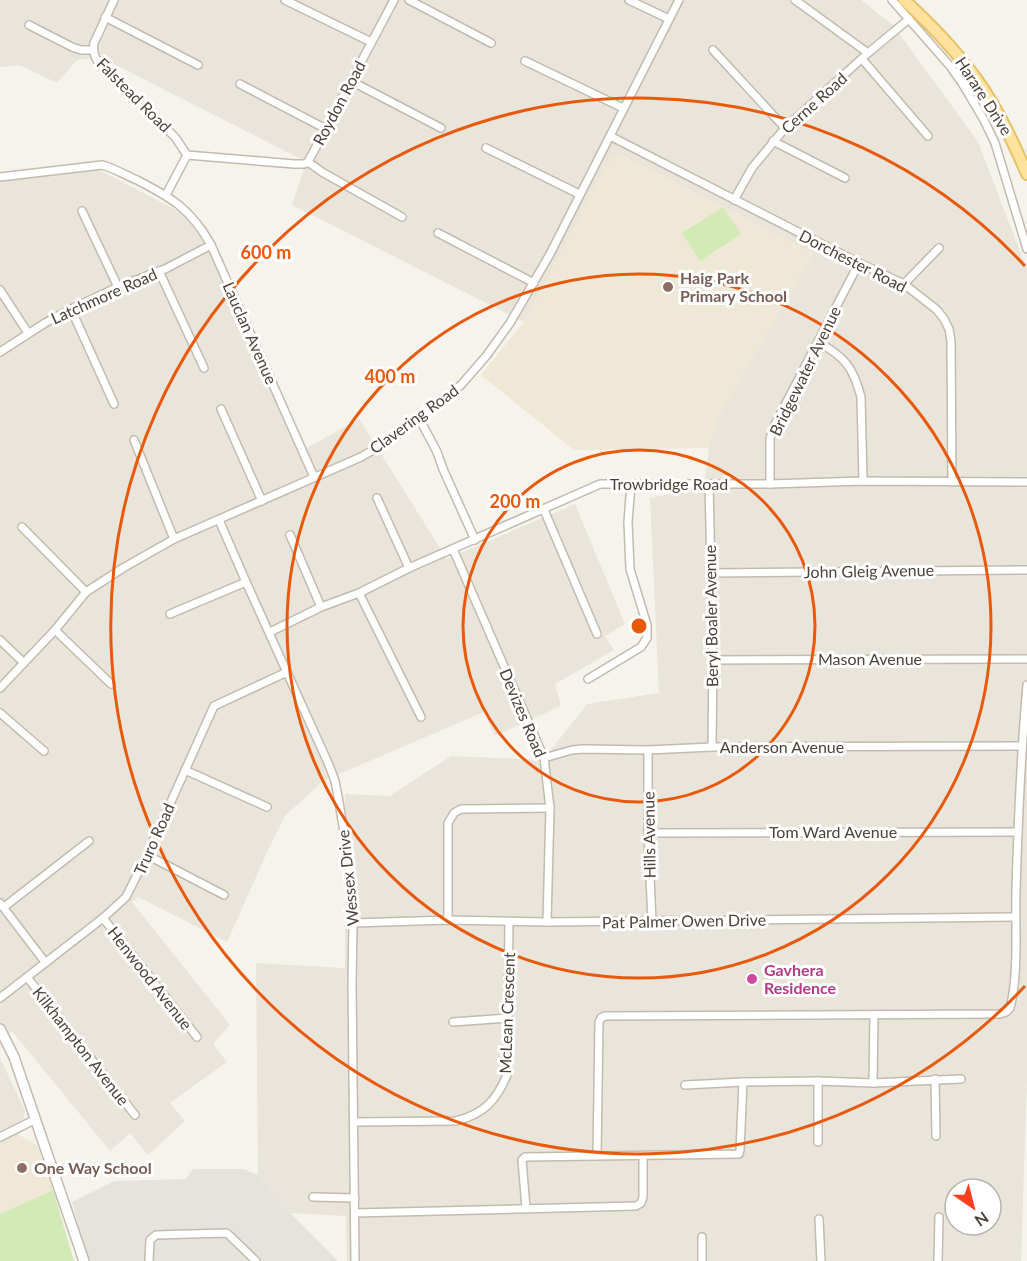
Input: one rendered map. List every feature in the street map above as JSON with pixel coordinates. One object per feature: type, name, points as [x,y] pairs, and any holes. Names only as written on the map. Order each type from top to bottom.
[{"type":"main road","name":"Harare Drive","points":[[904,0],[942,36],[969,68],[1003,123],[1027,174]]},
{"type":"street","name":"Falstead Road","points":[[114,0],[96,36],[92,50],[96,59],[175,137],[187,155]]},
{"type":"street","points":[[285,0],[371,42]]},
{"type":"street","name":"Roydon Road","points":[[187,155],[294,164],[308,162],[394,0]]},
{"type":"street","points":[[409,0],[491,43]]},
{"type":"street","points":[[629,0],[669,19]]},
{"type":"street","name":"Clavering Road","points":[[0,688],[55,630],[86,592],[174,538],[361,457],[392,439],[461,385],[510,323],[534,283],[679,0]]},
{"type":"street","points":[[795,0],[865,56],[928,136]]},
{"type":"street","points":[[892,0],[950,66],[989,130],[1027,249]]},
{"type":"street","points":[[105,17],[198,65]]},
{"type":"street","name":"Cerne Road","points":[[734,200],[752,168],[785,128],[909,19]]},
{"type":"street","points":[[29,25],[72,47],[92,50]]},
{"type":"street","points":[[713,50],[785,128]]},
{"type":"street","points":[[525,61],[623,108]]},
{"type":"street","points":[[351,81],[441,128]]},
{"type":"street","points":[[240,84],[326,129]]},
{"type":"street","name":"Dorchester Road","points":[[610,136],[904,284],[937,310],[949,329],[951,340],[952,482]]},
{"type":"street","points":[[774,141],[845,177]]},
{"type":"street","points":[[486,148],[579,194]]},
{"type":"street","points":[[166,195],[187,155]]},
{"type":"street","points":[[308,162],[402,217]]},
{"type":"street","name":"Lauclan Avenue","points":[[0,177],[102,165],[115,169],[166,195],[195,219],[211,245],[314,477]]},
{"type":"street","points":[[82,211],[118,287]]},
{"type":"street","points":[[438,232],[534,283]]},
{"type":"street","name":"Latchmore Road","points":[[0,352],[71,309],[118,287],[159,272],[211,245]]},
{"type":"street","points":[[904,284],[939,248]]},
{"type":"street","name":"Bridgewater Avenue","points":[[770,484],[770,439],[773,428],[859,263]]},
{"type":"street","points":[[159,272],[204,368]]},
{"type":"street","points":[[0,290],[28,333]]},
{"type":"street","points":[[71,309],[114,404]]},
{"type":"street","points":[[818,342],[843,358],[858,384],[861,397],[863,482]]},
{"type":"street","points":[[221,409],[262,501]]},
{"type":"street","points":[[419,418],[437,452],[475,540]]},
{"type":"street","points":[[134,440],[174,538]]},
{"type":"street","name":"Trowbridge Road","points":[[270,632],[321,607],[359,593],[409,568],[600,484],[1027,482]]},
{"type":"street","points":[[588,679],[640,648],[647,638],[647,625],[630,569],[628,522],[631,484]]},
{"type":"street","name":"Beryl Boaler Avenue","points":[[709,484],[713,660],[712,747]]},
{"type":"street","points":[[377,498],[409,568]]},
{"type":"street","points":[[544,510],[597,634]]},
{"type":"street","name":"Wessex Drive","points":[[219,520],[335,781],[348,857],[353,923],[355,1261]]},
{"type":"street","points":[[22,527],[86,592]]},
{"type":"street","points":[[290,536],[321,607]]},
{"type":"street","name":"Devizes Road","points":[[453,549],[544,758],[550,808],[547,922]]},
{"type":"street","name":"John Gleig Avenue","points":[[711,573],[1027,570]]},
{"type":"street","points":[[170,614],[246,582]]},
{"type":"street","points":[[359,593],[421,717]]},
{"type":"street","points":[[55,630],[111,684]]},
{"type":"street","points":[[0,640],[24,663]]},
{"type":"street","name":"Mason Avenue","points":[[713,660],[1027,659]]},
{"type":"street","name":"Truro Road","points":[[0,998],[103,918],[126,897],[214,706],[286,672]]},
{"type":"street","points":[[597,1156],[599,1022],[604,1016],[1000,1014],[1010,1008],[1014,971],[1018,832],[1027,685]]},
{"type":"street","points":[[0,713],[44,751]]},
{"type":"street","name":"Anderson Avenue","points":[[544,758],[582,749],[1022,746]]},
{"type":"street","name":"Hills Avenue","points":[[648,750],[648,832],[652,921]]},
{"type":"street","points":[[185,770],[267,807]]},
{"type":"street","points":[[448,920],[448,823],[454,813],[461,809],[550,808]]},
{"type":"street","name":"Tom Ward Avenue","points":[[648,832],[1018,832]]},
{"type":"street","points":[[45,962],[2,905],[89,841]]},
{"type":"street","points":[[147,855],[224,895]]},
{"type":"street","name":"Pat Palmer Owen Drive","points":[[353,923],[448,920],[547,922],[1015,917]]},
{"type":"street","name":"Henwood Avenue","points":[[103,918],[197,1038]]},
{"type":"street","name":"McLean Crescent","points":[[354,1122],[456,1121],[477,1114],[494,1099],[507,1075],[509,921]]},
{"type":"street","name":"Kilkhampton Avenue","points":[[27,977],[135,1115]]},
{"type":"street","points":[[873,1083],[874,1015]]},
{"type":"street","points":[[453,1022],[508,1018]]},
{"type":"street","points":[[0,1029],[14,1057],[84,1261]]},
{"type":"street","points":[[935,1079],[936,1136]]},
{"type":"street","points":[[686,1085],[818,1081],[873,1083],[960,1079]]},
{"type":"street","points":[[818,1081],[818,1142]]},
{"type":"street","points":[[526,1208],[522,1160],[525,1157],[739,1154],[743,1082]]},
{"type":"street","points":[[0,1137],[36,1119]]},
{"type":"street","points":[[355,1213],[636,1206],[641,1203],[643,1197],[643,1155]]},
{"type":"street","points":[[314,1197],[355,1198]]},
{"type":"street","points":[[938,1261],[939,1217]]},
{"type":"street","points":[[819,1219],[821,1261]]},
{"type":"street","points":[[149,1261],[150,1240],[156,1235],[226,1233],[256,1261]]},
{"type":"street","points":[[702,1237],[702,1261]]},
{"type":"shaded area","points":[[0,0],[861,0],[893,25],[978,142],[1027,269],[1027,1080],[1021,1261],[347,1261],[346,1216],[290,1213],[258,1175],[256,963],[345,968],[345,794],[390,796],[451,756],[543,760],[587,704],[659,693],[650,498],[704,487],[709,448],[717,419],[813,253],[623,156],[612,156],[524,322],[292,205],[303,172],[301,159],[100,57],[77,60],[57,83],[20,65],[0,67]]},
{"type":"shaded area","name":"Haig Park Primary School","points":[[611,156],[623,156],[813,253],[717,419],[709,448],[574,450],[481,375],[524,322]]},
{"type":"shaded area","points":[[99,170],[207,226],[303,450],[359,419],[447,559],[575,504],[625,624],[605,636],[614,650],[555,684],[561,706],[495,736],[484,712],[323,781],[285,816],[227,942],[138,897],[132,902],[230,1025],[213,1044],[227,1062],[170,1103],[185,1121],[148,1155],[130,1133],[110,1151],[12,1031],[0,1041],[0,180]]},
{"type":"shaded area","points":[[0,1058],[25,1111],[19,1135],[0,1145]]},
{"type":"shaded area","name":"One Way School","points":[[19,1135],[37,1145],[53,1190],[0,1214],[0,1145]]},
{"type":"shaded area","points":[[193,1169],[244,1169],[258,1175],[290,1213],[338,1261],[87,1261],[72,1202],[115,1181],[186,1179]]},
{"type":"green space","points":[[723,207],[741,234],[700,261],[682,233]]},
{"type":"green space","points":[[53,1190],[74,1261],[0,1261],[0,1214]]},
{"type":"place","name":"Haig Park Primary School","points":[[668,287]]},
{"type":"place","name":"Gavhera Residence","points":[[752,979]]},
{"type":"place","name":"One Way School","points":[[22,1168]]}]
